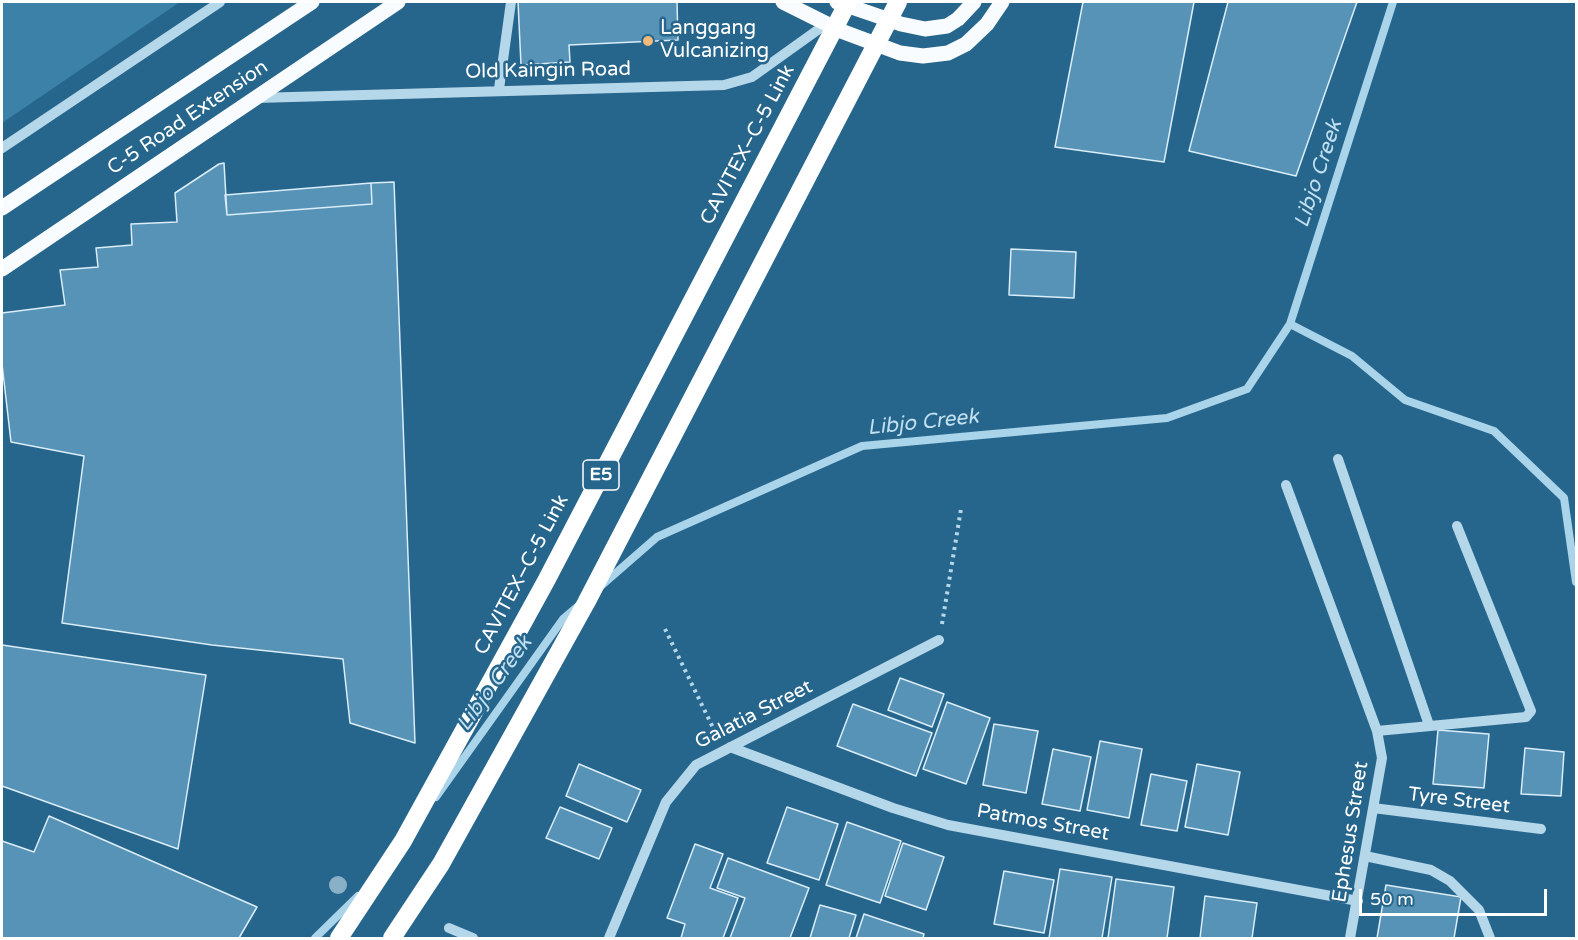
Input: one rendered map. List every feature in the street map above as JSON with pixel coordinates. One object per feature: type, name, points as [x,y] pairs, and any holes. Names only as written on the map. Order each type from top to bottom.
[{"type":"highway","name":"CAVITEX–C-5 Link","points":[[339,939],[403,841],[546,581],[848,2]]},
{"type":"highway","name":"E5","points":[[392,939],[441,864],[586,603],[898,2]]},
{"type":"main road","name":"C-5 Road Extension","points":[[2,207],[312,2]]},
{"type":"main road","name":"C-5 Road Extension","points":[[2,269],[252,98],[398,2]]},
{"type":"main road","points":[[783,2],[826,24],[900,52],[936,55],[966,44],[987,24],[1002,2]]},
{"type":"main road","points":[[837,2],[901,24],[925,29],[947,26],[958,19],[974,2]]},
{"type":"street","points":[[2,148],[220,2]]},
{"type":"street","points":[[499,89],[511,2]]},
{"type":"street","name":"Old Kaingin Road","points":[[252,98],[499,89],[724,85],[752,77],[826,24]]},
{"type":"street","points":[[1338,459],[1429,725]]},
{"type":"street","name":"Ephesus Street","points":[[1286,484],[1377,731],[1382,758],[1350,939]]},
{"type":"street","points":[[1377,731],[1526,717],[1531,711],[1457,526]]},
{"type":"street","name":"Galatia Street","points":[[609,939],[666,802],[696,765],[939,640]]},
{"type":"street","name":"Patmos Street","points":[[727,748],[893,808],[948,825],[1358,901]]},
{"type":"street","name":"Tyre Street","points":[[1373,808],[1541,829]]},
{"type":"street","points":[[1365,856],[1431,870],[1450,880],[1479,910],[1490,939]]},
{"type":"street","points":[[448,928],[473,939]]},
{"type":"path","points":[[939,640],[961,509]]},
{"type":"path","points":[[665,629],[727,748]]},
{"type":"shaded area","points":[[2,2],[180,2],[2,123]]},
{"type":"building","points":[[518,2],[677,2],[678,40],[569,45],[570,62],[521,65]]},
{"type":"building","points":[[1083,2],[1194,2],[1164,162],[1055,147]]},
{"type":"building","points":[[1228,2],[1357,2],[1296,176],[1189,151]]},
{"type":"building","points":[[224,163],[227,215],[372,204],[371,183],[394,182],[415,743],[350,723],[343,659],[212,645],[62,623],[84,456],[11,442],[2,364],[2,313],[65,305],[60,270],[98,267],[96,248],[132,245],[131,224],[177,222],[175,193]]},
{"type":"building","points":[[371,183],[372,204],[227,215],[225,195]]},
{"type":"building","points":[[1011,249],[1076,252],[1074,298],[1009,295]]},
{"type":"building","points":[[2,645],[206,675],[178,849],[2,786]]},
{"type":"building","points":[[900,678],[944,694],[932,727],[888,710]]},
{"type":"building","points":[[947,702],[990,718],[966,784],[923,769]]},
{"type":"building","points":[[853,704],[932,733],[916,776],[837,746]]},
{"type":"building","points":[[994,724],[1038,731],[1026,793],[983,785]]},
{"type":"building","points":[[1438,730],[1489,734],[1484,788],[1433,784]]},
{"type":"building","points":[[1100,741],[1142,749],[1129,818],[1087,810]]},
{"type":"building","points":[[1525,748],[1564,752],[1561,796],[1521,794]]},
{"type":"building","points":[[1053,749],[1091,757],[1080,811],[1042,804]]},
{"type":"building","points":[[579,764],[641,790],[627,822],[566,796]]},
{"type":"building","points":[[1197,764],[1240,772],[1228,835],[1185,827]]},
{"type":"building","points":[[1151,774],[1187,781],[1177,831],[1141,825]]},
{"type":"building","points":[[560,807],[612,828],[599,859],[546,838]]},
{"type":"building","points":[[787,807],[838,824],[819,880],[767,863]]},
{"type":"building","points":[[49,816],[257,907],[239,938],[2,938],[2,841],[34,852]]},
{"type":"building","points":[[847,822],[901,841],[880,903],[826,885]]},
{"type":"building","points":[[903,843],[944,857],[926,910],[885,896]]},
{"type":"building","points":[[695,844],[723,854],[710,888],[738,898],[723,938],[681,938],[685,924],[667,918]]},
{"type":"building","points":[[728,858],[809,888],[790,938],[730,938],[745,898],[717,888]]},
{"type":"building","points":[[1060,869],[1112,877],[1102,938],[1049,938]]},
{"type":"building","points":[[1004,871],[1054,880],[1044,933],[994,924]]},
{"type":"building","points":[[1116,879],[1174,887],[1167,938],[1108,938]]},
{"type":"building","points":[[1386,885],[1461,897],[1454,938],[1377,938]]},
{"type":"building","points":[[1205,896],[1257,903],[1252,938],[1200,938]]},
{"type":"building","points":[[820,905],[856,915],[849,938],[810,938]]},
{"type":"building","points":[[864,914],[924,934],[923,938],[856,938]]},
{"type":"waterway","name":"Libjo Creek","points":[[602,585],[657,537],[862,446],[1167,418],[1247,389],[1290,324],[1393,2]]},
{"type":"waterway","points":[[1290,324],[1352,356],[1405,400],[1494,431],[1564,498],[1576,582]]},
{"type":"waterway","name":"Libjo Creek","points":[[436,797],[563,619],[577,607]]},
{"type":"waterway","name":"Libjo Creek","points":[[315,938],[358,896]]},
{"type":"place","name":"Langgang Vulcanizing","points":[[648,41]]}]
